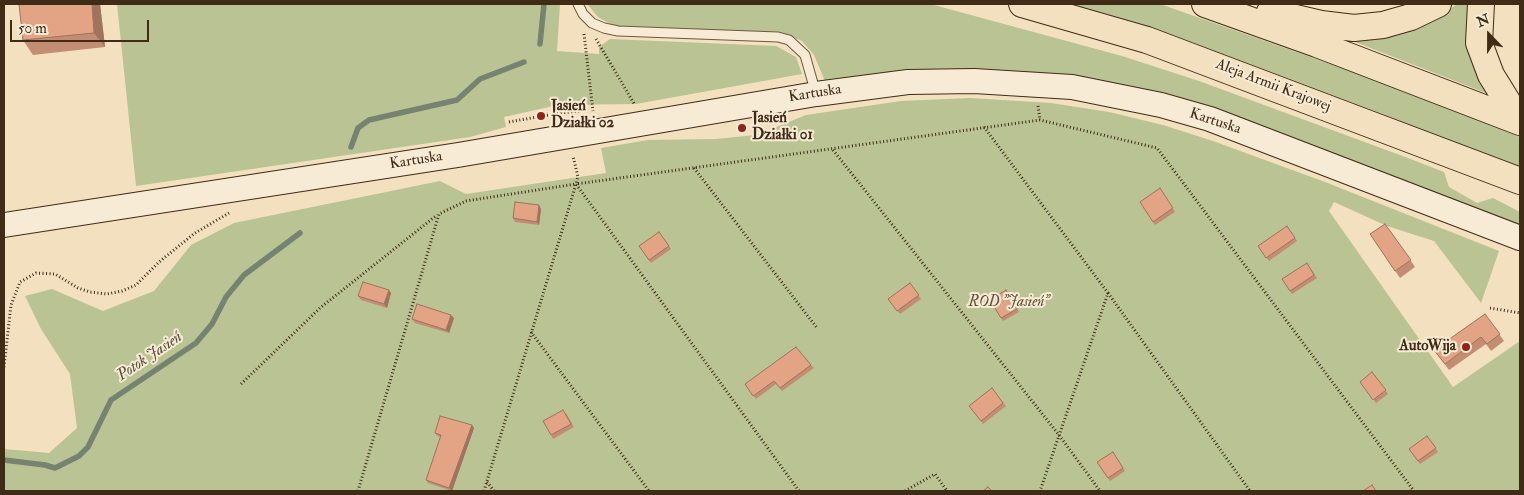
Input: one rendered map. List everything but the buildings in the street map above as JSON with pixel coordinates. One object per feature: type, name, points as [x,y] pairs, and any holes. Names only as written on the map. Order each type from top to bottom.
[{"type":"main road","name":"Aleja Armii Krajowej","points":[[1022,4],[1157,44],[1520,180]]},
{"type":"main road","points":[[1205,4],[1317,44],[1520,122]]},
{"type":"main road","points":[[1214,4],[1354,28],[1383,25],[1418,14],[1438,4]]},
{"type":"main road","points":[[1481,4],[1479,42],[1491,75],[1520,122]]},
{"type":"street","name":"Kartuska","points":[[4,225],[458,155],[816,94],[908,82],[974,80],[1072,87],[1120,96],[1210,119],[1520,238]]},
{"type":"lane","points":[[578,4],[583,14],[592,22],[604,28],[618,31],[778,37],[789,40],[805,55],[816,94]]},
{"type":"path","points":[[592,22],[598,43],[637,110]]},
{"type":"path","points":[[586,55],[593,111]]},
{"type":"path","points":[[1039,96],[1038,114],[1040,120]]},
{"type":"path","points":[[241,384],[320,308],[439,214],[466,201],[1040,120],[1157,148],[1414,491]]},
{"type":"path","points":[[984,127],[1108,293],[1250,491]]},
{"type":"path","points":[[833,150],[1059,435],[1100,491]]},
{"type":"path","points":[[694,168],[816,328]]},
{"type":"path","points":[[484,491],[578,177]]},
{"type":"path","points":[[576,184],[800,491]]},
{"type":"path","points":[[4,367],[11,305],[20,282],[36,273],[55,274],[78,288],[90,292],[107,294],[122,291],[136,285],[159,262],[195,233],[235,209]]},
{"type":"path","points":[[358,491],[439,214]]},
{"type":"path","points":[[1040,491],[1108,293]]},
{"type":"path","points":[[1490,308],[1520,313]]},
{"type":"path","points":[[531,332],[649,491]]},
{"type":"path","points":[[905,491],[934,474],[947,491]]},
{"type":"path","points":[[487,482],[494,491]]},
{"type":"green space","points":[[117,4],[560,4],[557,51],[599,54],[599,47],[610,39],[776,46],[796,57],[802,74],[636,104],[558,105],[504,117],[506,127],[470,137],[136,186]]},
{"type":"green space","points":[[587,4],[934,5],[1122,56],[1199,81],[1408,158],[1444,172],[1449,187],[1477,203],[1493,198],[1520,212],[1520,226],[1247,121],[1169,95],[1090,78],[1015,71],[912,70],[825,81],[814,55],[802,41],[780,32],[614,26],[598,17]]},
{"type":"green space","points":[[1065,4],[1160,4],[1393,86],[1520,137],[1520,169],[1383,114],[1170,34]]},
{"type":"green space","points":[[1457,4],[1472,4],[1466,30],[1467,46],[1479,80],[1491,95],[1350,40],[1389,37],[1413,30],[1434,21]]},
{"type":"green space","name":"ROD \"Jasień\"","points":[[970,98],[1051,103],[1109,112],[1163,125],[1213,141],[1325,182],[1499,251],[1481,303],[1434,241],[1387,226],[1334,202],[1329,211],[1453,387],[1520,341],[1520,491],[4,491],[4,449],[49,453],[77,428],[70,374],[41,329],[25,296],[52,289],[103,311],[154,291],[191,245],[234,223],[440,181],[466,194],[606,173],[601,148],[648,140],[715,139],[757,135],[806,115],[901,101]]},
{"type":"waterway","name":"Potok Jasień","points":[[540,44],[544,4]]},
{"type":"waterway","points":[[351,147],[358,128],[369,120],[457,100],[480,79],[524,62]]},
{"type":"waterway","name":"Potok Jasień","points":[[4,460],[55,468],[79,456],[88,447],[111,400],[196,343],[212,324],[226,297],[244,275],[300,233]]},
{"type":"place","name":"Jasień Działki 02","points":[[541,116]]},
{"type":"place","name":"Jasień Działki 01","points":[[742,128]]},
{"type":"place","name":"AutoWija","points":[[1466,347]]}]
